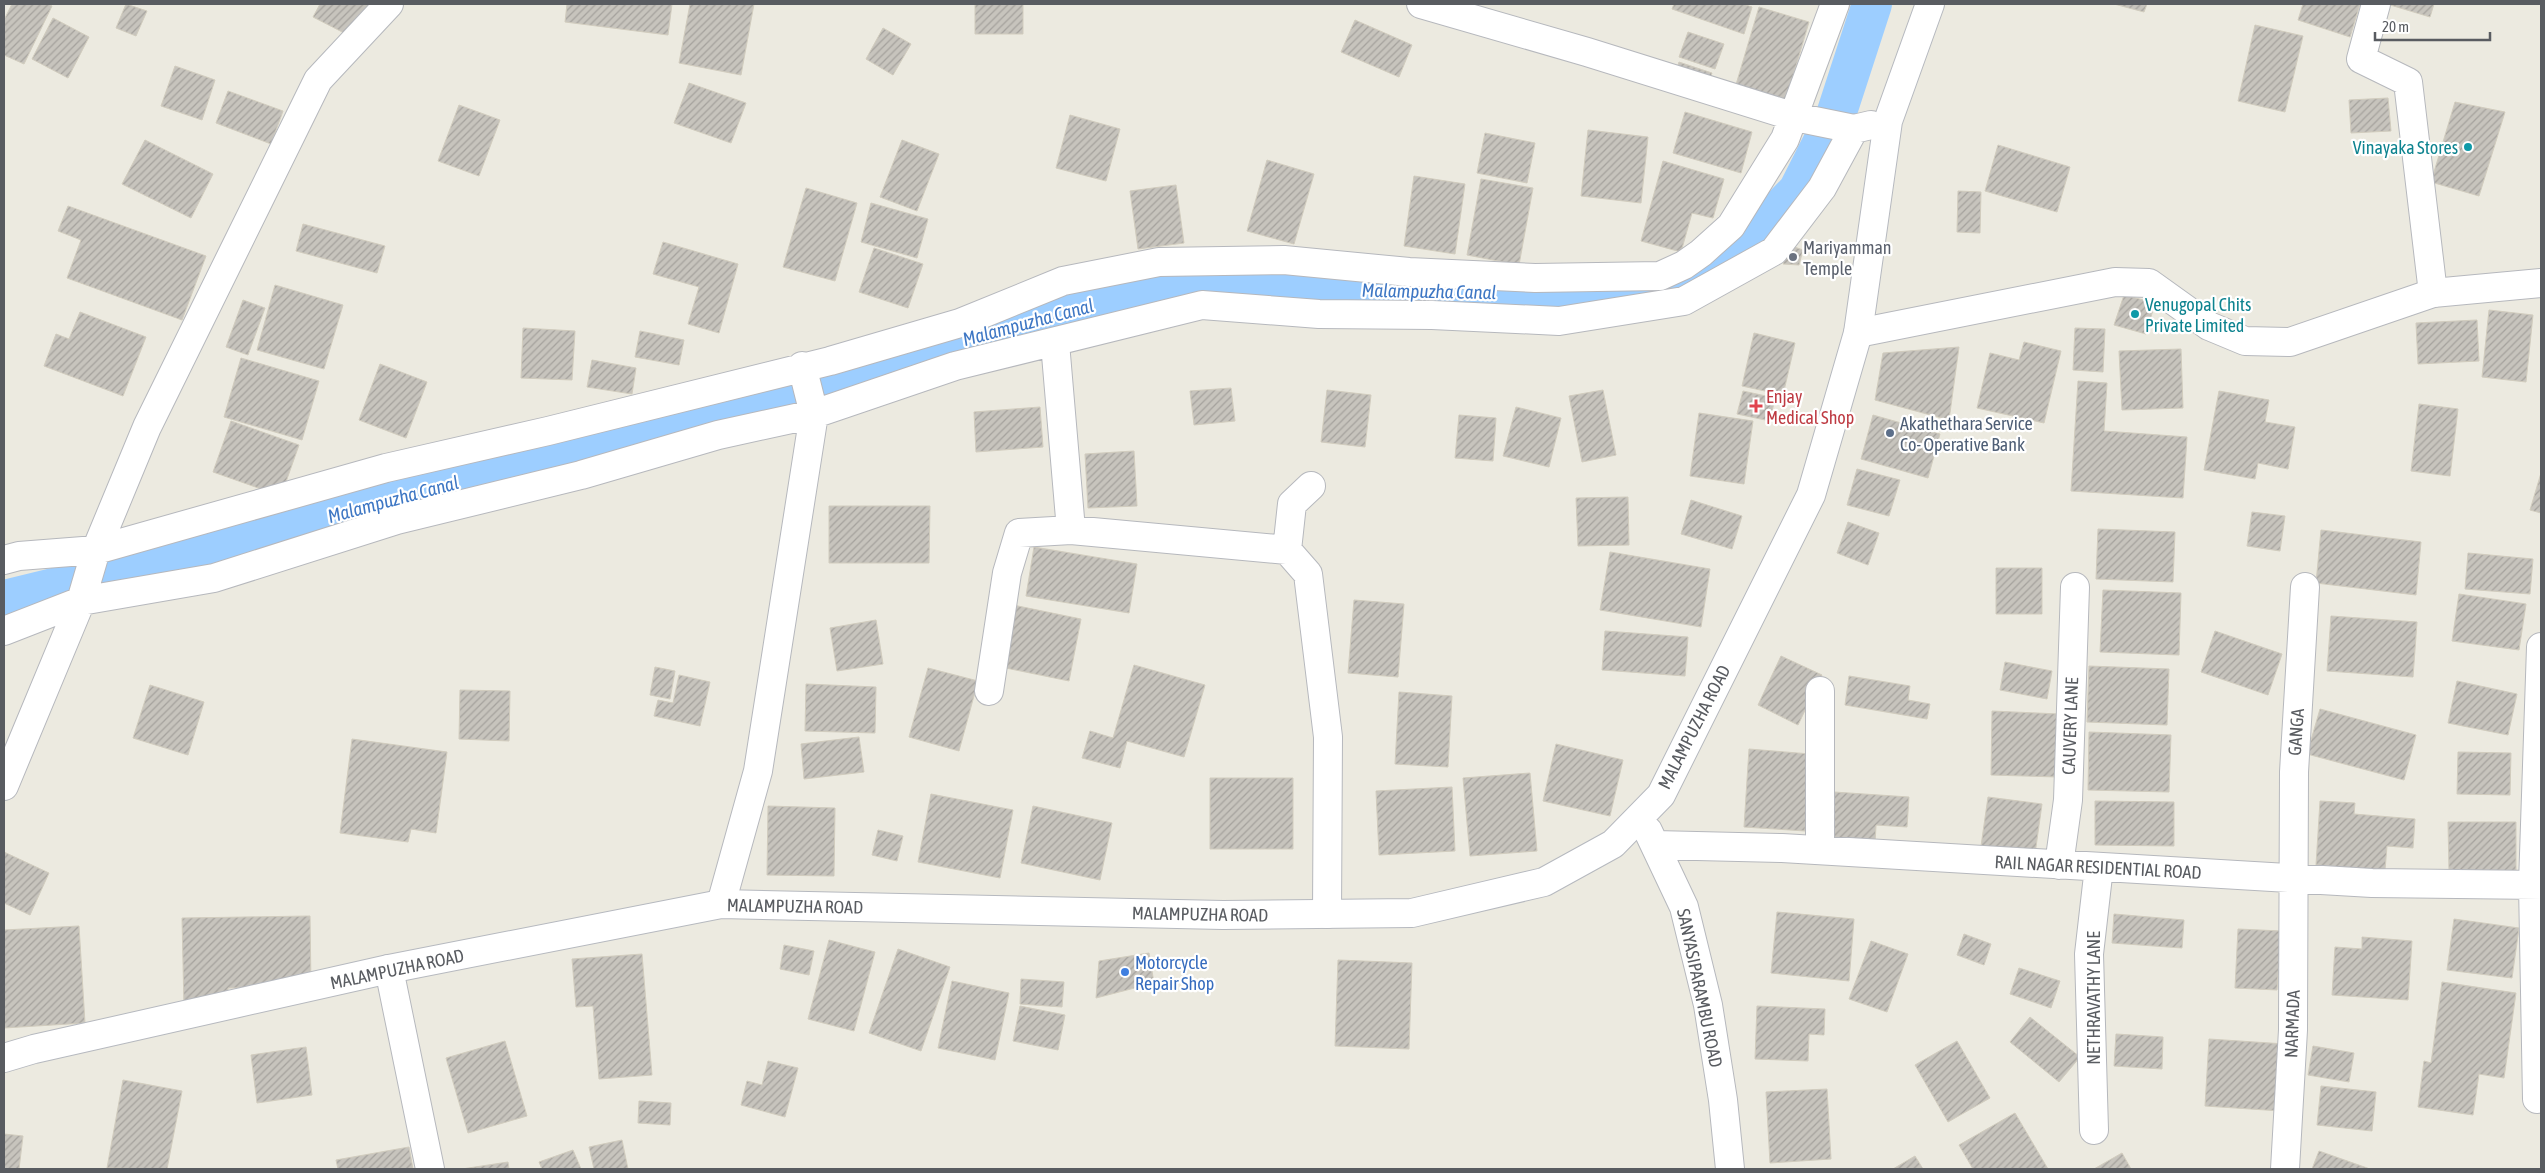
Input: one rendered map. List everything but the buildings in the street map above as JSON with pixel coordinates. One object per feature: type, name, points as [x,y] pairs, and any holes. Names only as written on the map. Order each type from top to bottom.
[{"type":"street","points":[[4,786],[81,600],[96,550],[147,427],[318,80],[388,4]]},
{"type":"street","points":[[1421,4],[1587,52],[1795,117],[1854,129],[1888,121]]},
{"type":"street","points":[[9,554],[96,550],[386,468],[548,431],[802,366],[830,361],[960,323],[1064,281],[1159,262],[1284,260],[1409,272],[1535,278],[1660,276],[1695,257],[1730,226],[1785,138],[1795,117],[1835,4]]},
{"type":"street","name":"MALAMPUZHA ROAD","points":[[4,1058],[43,1046],[389,969],[721,904],[1223,915],[1412,913],[1544,882],[1613,844],[1661,794],[1811,495],[1858,333],[1888,121],[1930,4]]},
{"type":"street","points":[[2376,4],[2361,60],[2408,82],[2433,293]]},
{"type":"street","points":[[4,631],[81,600],[214,578],[397,520],[581,475],[718,435],[814,414],[955,366],[1055,343],[1202,305],[1319,314],[1432,315],[1559,321],[1684,300],[1774,251],[1822,188],[1854,129]]},
{"type":"street","points":[[1858,333],[2115,282],[2149,283],[2209,326],[2245,341],[2290,342],[2433,293],[2541,283]]},
{"type":"street","points":[[1055,343],[1071,530]]},
{"type":"street","points":[[721,904],[758,771],[814,414],[802,366]]},
{"type":"street","points":[[1287,550],[1292,504],[1311,486]]},
{"type":"street","points":[[989,691],[1008,573],[1019,533],[1071,530],[1287,550],[1308,574],[1328,737],[1327,914]]},
{"type":"street","name":"CAUVERY LANE","points":[[2059,865],[2068,800],[2075,587]]},
{"type":"street","name":"GANGA","points":[[2293,878],[2294,772],[2305,587]]},
{"type":"street","points":[[2537,1099],[2537,885],[2541,647]]},
{"type":"street","points":[[1820,691],[1820,850]]},
{"type":"street","name":"SANYASIPARAMBU ROAD","points":[[1640,816],[1684,907],[1708,1006],[1724,1100],[1730,1169]]},
{"type":"street","name":"RAIL NAGAR RESIDENTIAL ROAD","points":[[1655,845],[1820,850],[2372,883],[2537,885]]},
{"type":"street","name":"NETHRAVATHY LANE","points":[[2094,1130],[2089,954],[2099,867]]},
{"type":"street","name":"NARMADA","points":[[2284,1169],[2293,1030],[2293,878]]},
{"type":"street","points":[[389,969],[430,1169]]},
{"type":"waterway","name":"Malampuzha Canal","points":[[835,378],[988,330],[1114,300],[1242,281],[1364,291],[1599,294],[1684,285],[1762,228],[1798,191],[1835,118],[1872,4]]},
{"type":"waterway","name":"Malampuzha Canal","points":[[4,600],[144,566],[356,507],[638,436],[781,394]]},
{"type":"place","name":"Vinayaka Stores","points":[[2468,147]]},
{"type":"place","name":"Mariyamman Temple","points":[[1793,257]]},
{"type":"place","name":"Venugopal Chits Private Limited","points":[[2135,314]]},
{"type":"place","name":"Enjay Medical Shop","points":[[1756,406]]},
{"type":"place","name":"Akathethara Service Co- Operative Bank","points":[[1890,433]]},
{"type":"place","name":"Motorcycle Repair Shop","points":[[1125,972]]}]
